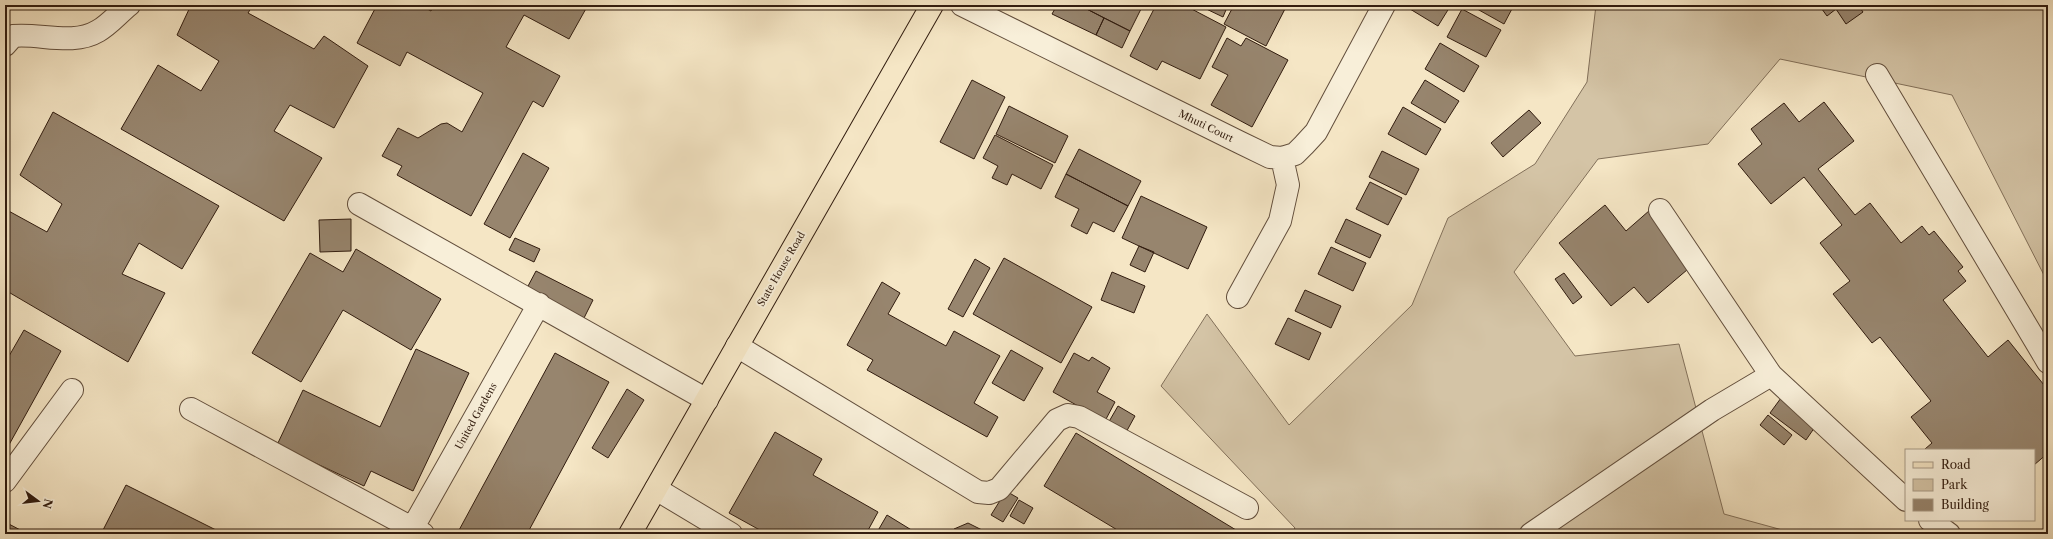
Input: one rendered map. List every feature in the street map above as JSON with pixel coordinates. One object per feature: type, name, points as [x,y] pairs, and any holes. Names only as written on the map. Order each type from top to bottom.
[{"type":"main road","name":"State House Road","points":[[630,534],[932,5]]},
{"type":"street","points":[[5,45],[13,36],[26,34],[64,38],[84,38],[99,31],[129,5]]},
{"type":"street","name":"Mhuti Court","points":[[962,5],[1270,157],[1282,158]]},
{"type":"street","points":[[1238,297],[1280,221],[1288,185],[1282,158],[1295,154],[1316,132],[1384,5]]},
{"type":"street","points":[[1876,75],[2048,362]]},
{"type":"street","points":[[359,204],[539,304],[707,400]]},
{"type":"street","points":[[1660,210],[1771,375],[1905,499]]},
{"type":"street","name":"United Gardens","points":[[418,531],[539,304]]},
{"type":"street","points":[[737,346],[978,492],[989,494],[999,489],[1058,420],[1068,415],[1079,417],[1247,508]]},
{"type":"street","points":[[1531,534],[1712,410],[1771,375]]},
{"type":"street","points":[[5,481],[72,390]]},
{"type":"street","points":[[192,409],[418,531]]},
{"type":"street","points":[[656,489],[731,534]]},
{"type":"street","points":[[1931,521],[1949,534]]},
{"type":"green space","points":[[1596,5],[2048,5],[2048,274],[2046,279],[1952,95],[1780,59],[1708,144],[1598,159],[1514,272],[1575,356],[1679,344],[1724,514],[1797,534],[1291,534],[1295,528],[1161,386],[1207,314],[1289,425],[1412,305],[1448,218],[1535,164],[1587,82]]},
{"type":"building","points":[[191,5],[253,5],[248,13],[314,49],[324,36],[368,66],[334,128],[290,105],[274,131],[322,158],[284,221],[121,129],[158,65],[201,91],[219,61],[177,35]]},
{"type":"building","points":[[377,5],[420,5],[431,11],[434,5],[588,5],[569,39],[524,15],[506,47],[560,76],[543,107],[533,101],[471,216],[397,175],[402,166],[382,156],[398,128],[418,138],[441,124],[447,123],[462,132],[483,93],[407,52],[400,66],[357,43]]},
{"type":"building","points":[[1057,5],[1079,5],[1104,18],[1096,35],[1052,14]]},
{"type":"building","points":[[1079,5],[1143,5],[1130,31]]},
{"type":"building","points":[[1156,5],[1184,5],[1226,27],[1200,79],[1162,61],[1157,70],[1130,56]]},
{"type":"building","points":[[1198,5],[1228,5],[1223,17]]},
{"type":"building","points":[[1234,5],[1287,5],[1266,46],[1224,24]]},
{"type":"building","points":[[1413,5],[1451,5],[1438,26],[1410,9]]},
{"type":"building","points":[[1470,5],[1514,5],[1504,24]]},
{"type":"building","points":[[1819,5],[1858,5],[1863,12],[1846,24],[1836,9],[1827,16]]},
{"type":"building","points":[[1462,9],[1501,30],[1486,57],[1447,37]]},
{"type":"building","points":[[1104,18],[1130,31],[1122,48],[1096,35]]},
{"type":"building","points":[[1227,38],[1241,46],[1246,38],[1288,60],[1252,127],[1211,105],[1228,75],[1212,67]]},
{"type":"building","points":[[1440,43],[1479,66],[1464,92],[1425,69]]},
{"type":"building","points":[[972,80],[1005,97],[974,159],[940,142]]},
{"type":"building","points":[[1425,80],[1459,101],[1445,123],[1411,103]]},
{"type":"building","points":[[1824,102],[1854,141],[1818,169],[1855,215],[1870,203],[1901,243],[1922,226],[1929,235],[1934,231],[1963,267],[1958,271],[1966,281],[1943,300],[1988,357],[2008,340],[2048,390],[2048,453],[2035,464],[2035,449],[1925,449],[1932,443],[1911,417],[1931,401],[1880,337],[1872,343],[1833,294],[1850,281],[1820,243],[1842,225],[1804,177],[1771,204],[1738,164],[1762,144],[1751,129],[1784,103],[1799,122]]},
{"type":"building","points":[[1009,106],[1068,136],[1055,163],[996,134]]},
{"type":"building","points":[[1403,107],[1441,129],[1426,155],[1388,134]]},
{"type":"building","points":[[1529,110],[1541,123],[1503,157],[1491,143]]},
{"type":"building","points":[[53,112],[219,206],[182,269],[139,243],[122,274],[165,293],[128,362],[5,290],[5,209],[47,232],[62,204],[20,175]]},
{"type":"building","points":[[995,135],[1053,165],[1041,189],[1012,174],[1007,185],[992,178],[998,166],[983,158]]},
{"type":"building","points":[[1079,149],[1141,181],[1128,206],[1066,174]]},
{"type":"building","points":[[1382,151],[1419,169],[1406,195],[1369,177]]},
{"type":"building","points":[[523,153],[549,168],[510,238],[484,224]]},
{"type":"building","points":[[1066,174],[1128,206],[1114,232],[1093,222],[1087,234],[1071,226],[1079,209],[1055,197]]},
{"type":"building","points":[[1370,182],[1402,198],[1388,225],[1356,209]]},
{"type":"building","points":[[1141,196],[1207,227],[1188,269],[1122,238]]},
{"type":"building","points":[[1605,205],[1626,231],[1650,210],[1694,264],[1648,303],[1634,287],[1611,306],[1559,243]]},
{"type":"building","points":[[351,219],[351,251],[320,252],[319,220]]},
{"type":"building","points":[[1346,219],[1381,235],[1370,258],[1335,242]]},
{"type":"building","points":[[515,238],[540,249],[534,262],[509,250]]},
{"type":"building","points":[[1139,246],[1154,252],[1145,272],[1130,265]]},
{"type":"building","points":[[1331,247],[1366,263],[1353,291],[1318,274]]},
{"type":"building","points":[[356,249],[441,299],[411,350],[343,310],[301,382],[252,353],[310,253],[343,272]]},
{"type":"building","points":[[1004,258],[1092,307],[1061,363],[973,314]]},
{"type":"building","points":[[975,259],[990,268],[963,317],[948,309]]},
{"type":"building","points":[[536,271],[593,300],[584,318],[527,288]]},
{"type":"building","points":[[1112,272],[1145,286],[1134,313],[1101,300]]},
{"type":"building","points":[[1564,273],[1582,297],[1573,304],[1555,279]]},
{"type":"building","points":[[882,282],[900,293],[888,314],[946,346],[954,331],[1000,356],[974,403],[998,417],[987,437],[867,370],[873,360],[847,345]]},
{"type":"building","points":[[1305,290],[1341,306],[1331,328],[1295,311]]},
{"type":"building","points":[[1288,318],[1321,333],[1309,360],[1275,344]]},
{"type":"building","points":[[24,330],[61,351],[5,452],[5,363]]},
{"type":"building","points":[[416,349],[469,373],[413,491],[371,471],[364,486],[277,445],[303,390],[380,427]]},
{"type":"building","points":[[1011,350],[1043,368],[1024,401],[992,383]]},
{"type":"building","points":[[555,353],[609,382],[527,534],[462,534],[458,532]]},
{"type":"building","points":[[1074,353],[1089,361],[1092,357],[1110,368],[1097,392],[1115,402],[1105,421],[1053,392]]},
{"type":"building","points":[[627,389],[644,400],[608,458],[592,448]]},
{"type":"building","points":[[1781,398],[1817,424],[1806,440],[1770,413]]},
{"type":"building","points":[[1118,406],[1135,416],[1124,436],[1107,425]]},
{"type":"building","points":[[1768,415],[1792,435],[1784,445],[1760,425]]},
{"type":"building","points":[[775,432],[822,459],[813,475],[878,512],[866,534],[767,534],[729,513]]},
{"type":"building","points":[[1076,433],[1236,530],[1234,534],[1124,534],[1044,486]]},
{"type":"building","points":[[126,485],[224,534],[101,534]]},
{"type":"building","points":[[1006,491],[1018,498],[1003,522],[991,515]]},
{"type":"building","points":[[1019,500],[1033,508],[1024,524],[1010,516]]},
{"type":"building","points":[[887,515],[918,534],[876,534]]},
{"type":"building","points":[[5,522],[28,534],[5,534]]},
{"type":"building","points":[[968,523],[984,531],[983,534],[951,534],[954,529]]}]
